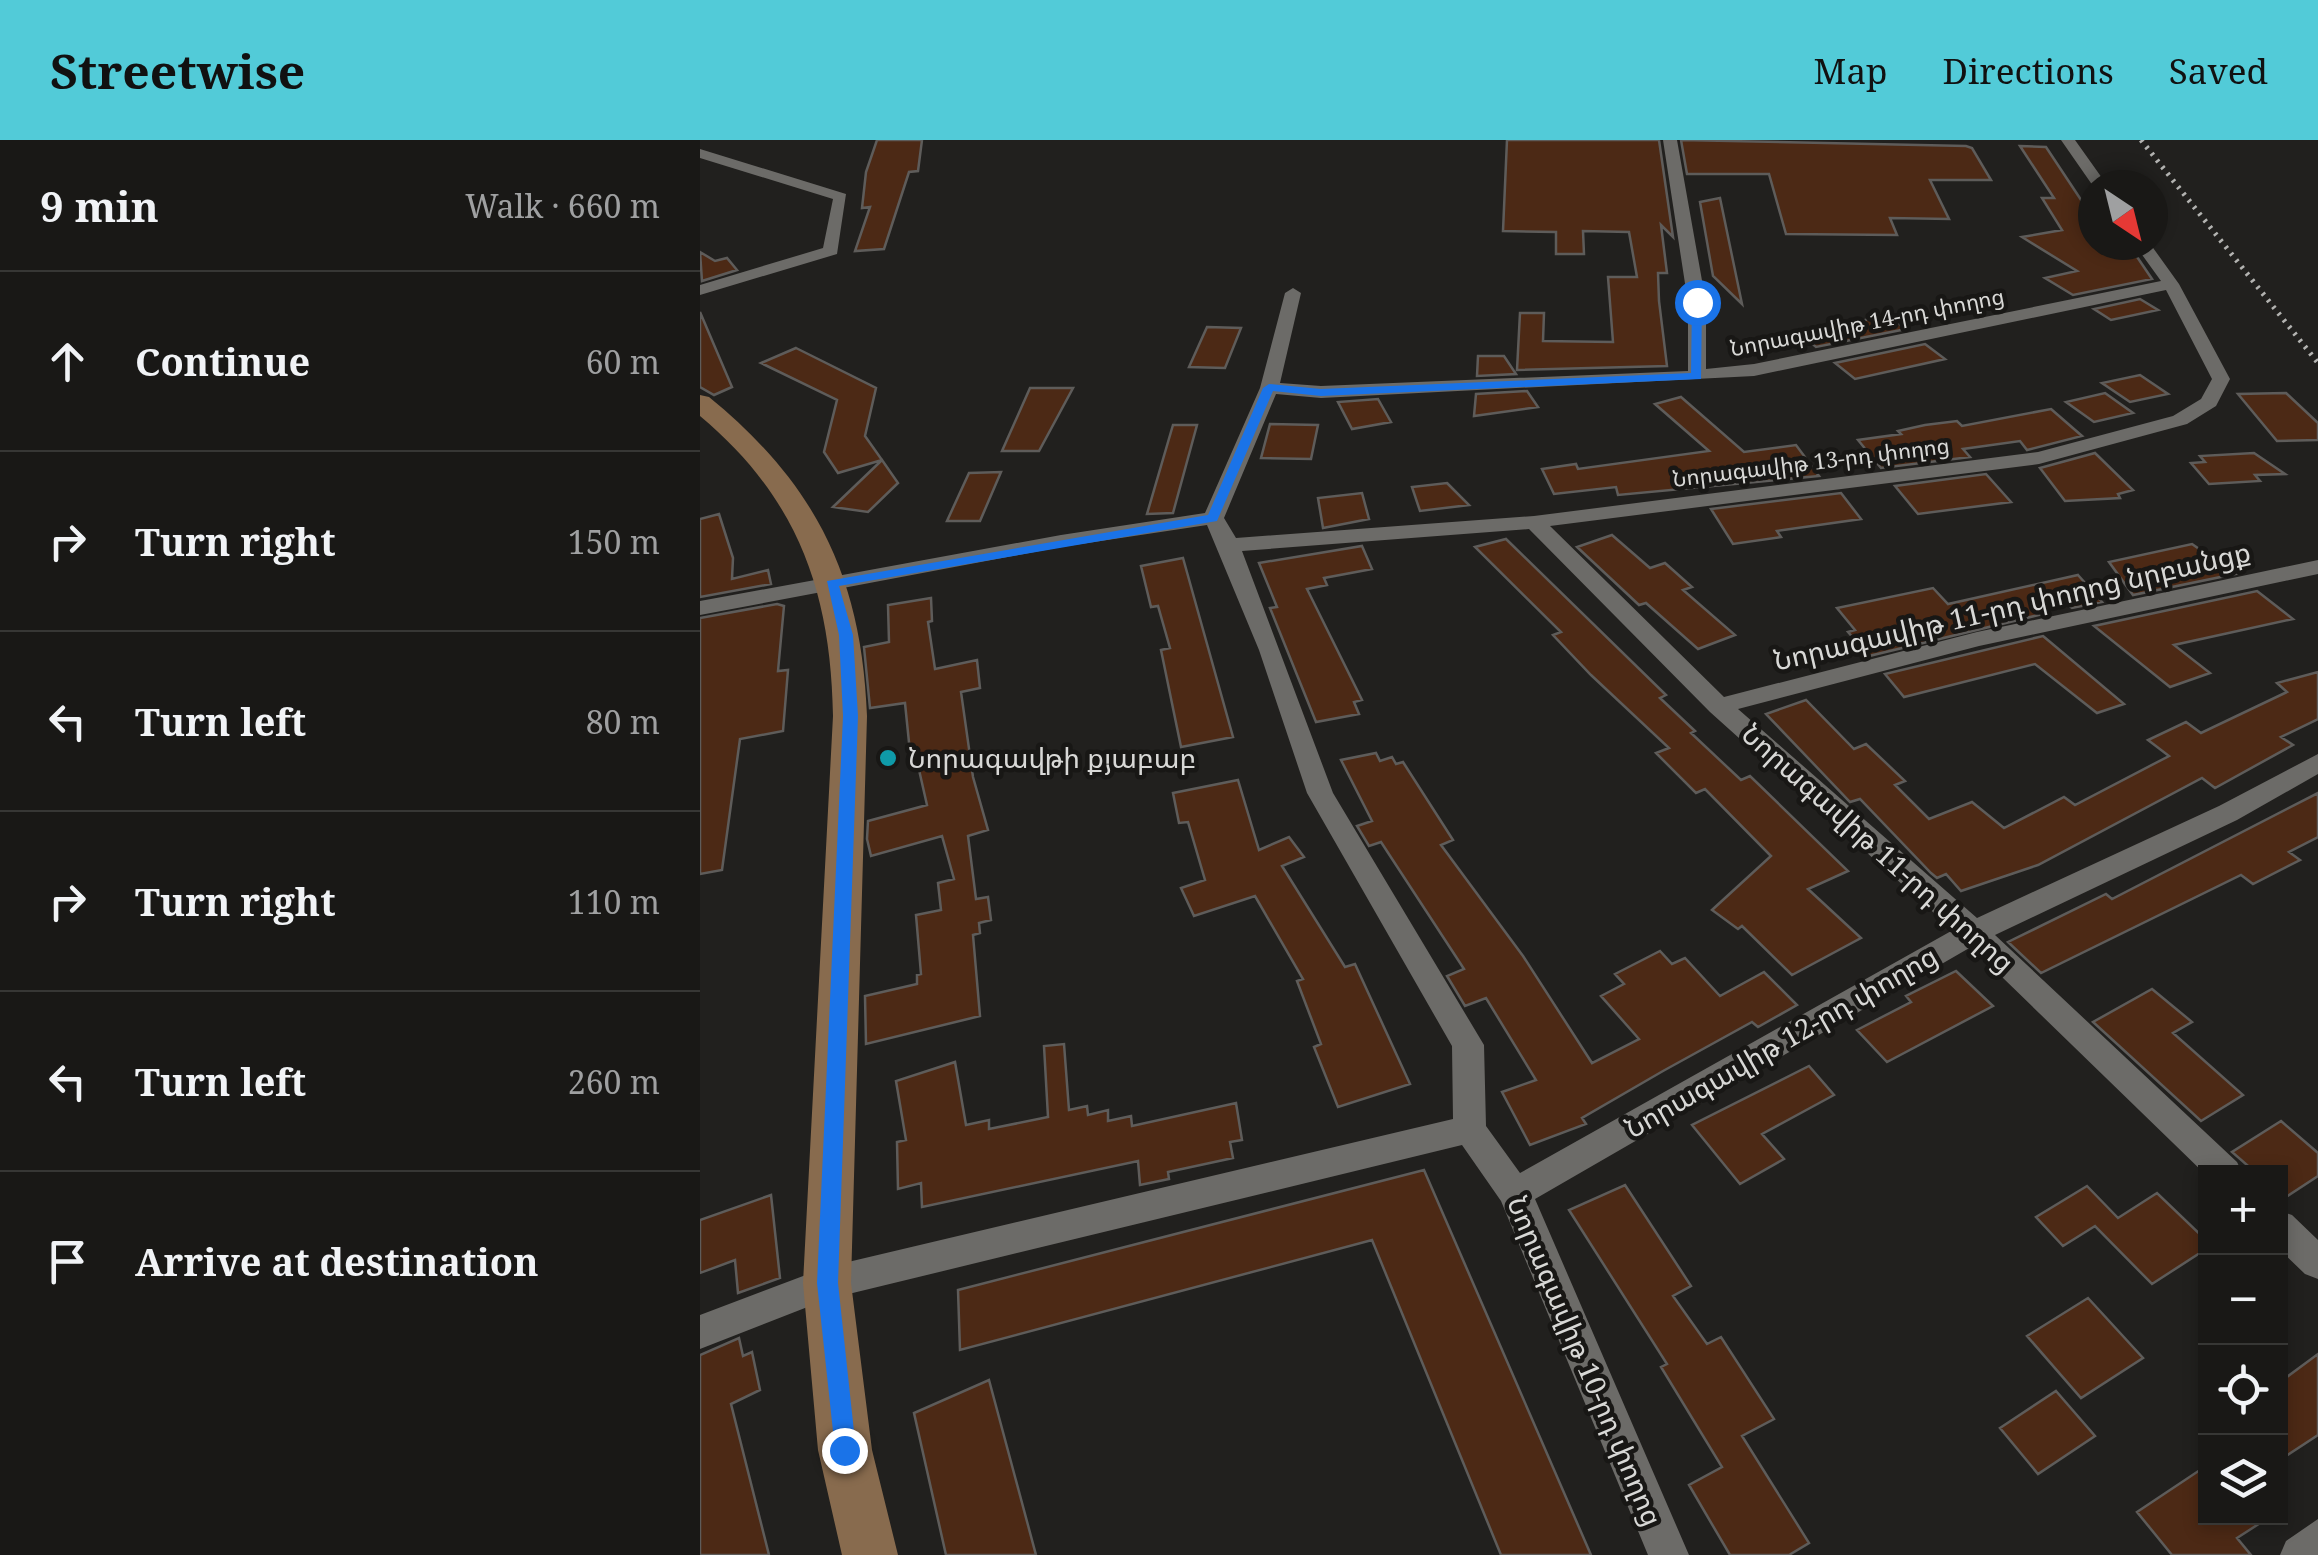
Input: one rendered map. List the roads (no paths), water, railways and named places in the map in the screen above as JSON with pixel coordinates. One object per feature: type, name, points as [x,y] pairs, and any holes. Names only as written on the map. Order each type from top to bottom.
[{"type":"main road","points":[[700,403],[759,456],[810,526],[846,635],[850,716],[827,1283],[844,1450],[870,1555]]},
{"type":"street","points":[[1670,140],[1697,302],[1697,376]]},
{"type":"street","points":[[2068,140],[2089,170]]},
{"type":"street","points":[[700,154],[842,197],[831,251],[700,290]]},
{"type":"street","name":"Նորագավիթ 13-րդ փողոց","points":[[1221,532],[1534,522],[2039,458],[2180,420],[2209,402],[2221,379],[2171,284],[2154,260]]},
{"type":"street","name":"Նորագավիթ 14-րդ փողոց","points":[[1269,388],[1321,392],[1697,376],[1754,370],[2171,284]]},
{"type":"street","points":[[700,1332],[827,1283],[1470,1130],[1468,1044],[1320,793],[1221,532],[1269,388],[1293,294]]},
{"type":"street","name":"Նորագավիթ 11-րդ փողոց","points":[[1534,522],[1719,706],[1974,932],[2218,1165]]},
{"type":"street","points":[[700,608],[831,584],[1221,532]]},
{"type":"street","name":"Նորագավիթ 11-րդ փողոց նրբանցք","points":[[1719,706],[1977,639],[2318,567]]},
{"type":"street","name":"Նորագավիթ 12-րդ փողոց","points":[[1515,1193],[1974,932],[2228,813],[2318,763]]},
{"type":"street","name":"Նորագավիթ 10-րդ փողոց","points":[[1470,1130],[1515,1193],[1669,1555]]},
{"type":"street","points":[[2288,1234],[2318,1262]]},
{"type":"street","points":[[2300,1555],[2318,1539]]},
{"type":"railway","points":[[2141,140],[2318,363]]},
{"type":"place","name":"Նորագավթի քյաբաբ","points":[[888,758]]}]
